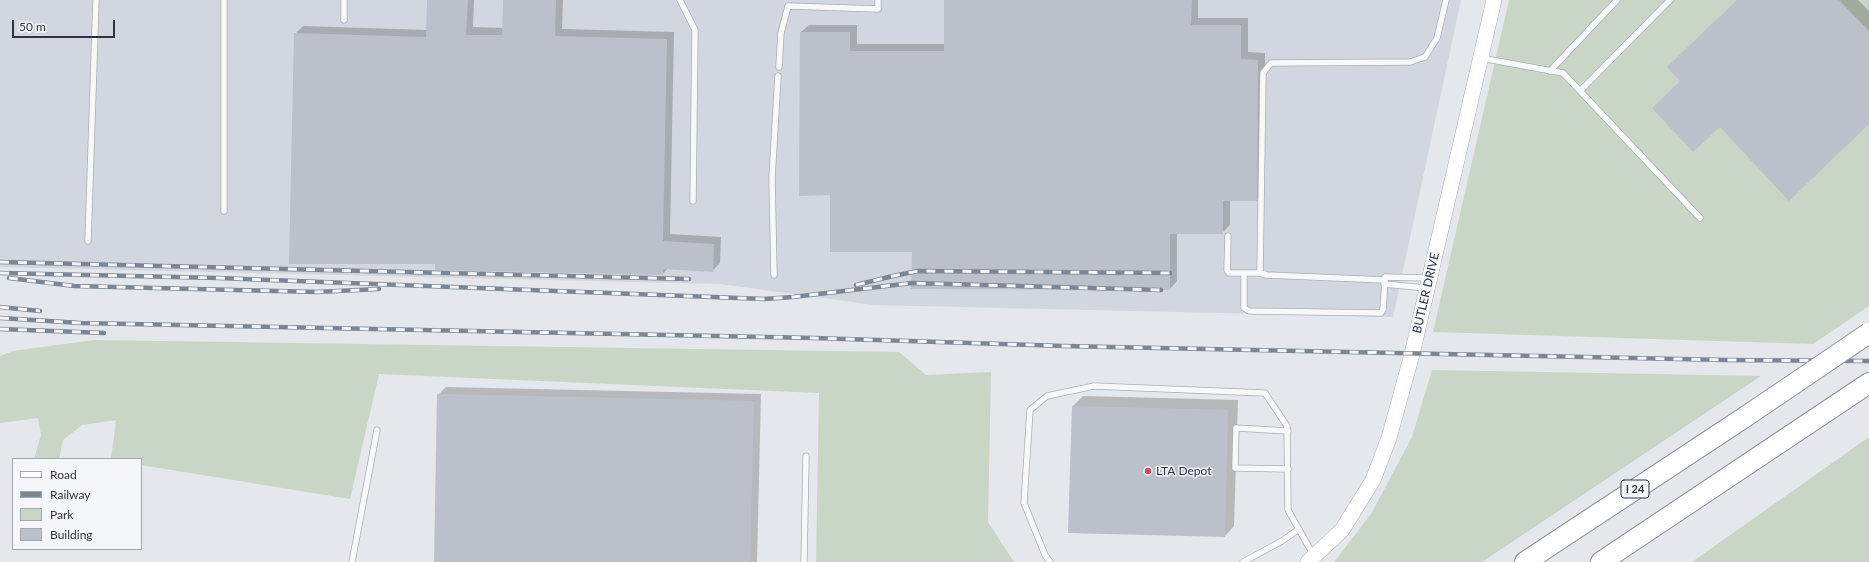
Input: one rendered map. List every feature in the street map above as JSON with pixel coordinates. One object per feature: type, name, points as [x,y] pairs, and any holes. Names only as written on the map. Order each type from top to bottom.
[{"type":"highway","name":"I 24","points":[[1525,562],[1745,417],[1869,333]]},
{"type":"highway","points":[[1601,562],[1869,383]]},
{"type":"street","name":"BUTLER DRIVE","points":[[1311,559],[1342,530],[1373,480],[1389,438],[1412,354],[1494,0]]},
{"type":"lane","points":[[88,241],[96,0]]},
{"type":"lane","points":[[224,0],[224,211]]},
{"type":"lane","points":[[344,0],[344,20]]},
{"type":"lane","points":[[680,0],[695,30],[693,201]]},
{"type":"lane","points":[[779,67],[781,33],[788,6],[878,9],[878,0]]},
{"type":"lane","points":[[1260,273],[1263,73],[1271,63],[1410,62],[1418,60],[1425,57],[1437,38],[1446,0]]},
{"type":"lane","points":[[1550,70],[1617,0]]},
{"type":"lane","points":[[1580,91],[1670,0]]},
{"type":"lane","points":[[1481,58],[1562,73],[1700,218]]},
{"type":"lane","points":[[774,275],[772,178],[778,76]]},
{"type":"lane","points":[[1228,236],[1227,270],[1229,273],[1260,273],[1267,275],[1428,283]]},
{"type":"lane","points":[[1244,273],[1244,308],[1249,311],[1381,313],[1383,310],[1385,280]]},
{"type":"lane","points":[[1385,280],[1428,283]]},
{"type":"lane","points":[[1050,562],[1045,555],[1024,503],[1030,410],[1047,396],[1094,386],[1265,393],[1287,426],[1288,510],[1299,529],[1311,559]]},
{"type":"lane","points":[[1288,431],[1236,428],[1236,468],[1288,469]]},
{"type":"lane","points":[[352,562],[377,430]]},
{"type":"lane","points":[[804,562],[806,456]]},
{"type":"lane","points":[[1244,562],[1282,541],[1299,529]]},
{"type":"shaded area","points":[[0,0],[1461,0],[1393,317],[874,305],[720,284],[0,267]]},
{"type":"green space","points":[[1509,0],[1869,0],[1869,306],[1813,344],[1433,332]]},
{"type":"green space","points":[[94,340],[899,352],[926,375],[991,372],[988,522],[1014,562],[816,562],[819,393],[379,374],[350,499],[142,465],[142,458],[111,458],[116,420],[82,425],[63,440],[59,458],[34,458],[41,435],[38,418],[0,423],[0,356],[13,351]]},
{"type":"green space","points":[[1432,370],[1761,376],[1482,562],[1334,562],[1371,514],[1412,437]]},
{"type":"green space","points":[[1869,437],[1869,562],[1692,562]]},
{"type":"building","points":[[427,0],[468,0],[466,35],[502,35],[503,0],[556,0],[555,36],[667,39],[663,241],[714,244],[713,272],[663,269],[663,275],[435,270],[435,264],[289,264],[294,33],[426,37]]},
{"type":"building","points":[[944,0],[1192,0],[1191,25],[1241,25],[1241,59],[1258,60],[1257,201],[1223,201],[1223,234],[1170,234],[1170,290],[911,289],[912,252],[830,252],[830,195],[799,196],[800,32],[850,32],[850,51],[944,51]]},
{"type":"building","points":[[1737,0],[1839,0],[1869,31],[1869,124],[1789,201],[1720,127],[1693,152],[1652,108],[1680,81],[1667,67]]},
{"type":"building","points":[[437,394],[754,401],[750,562],[434,562]]},
{"type":"building","name":"LTA Depot","points":[[1072,406],[1228,410],[1225,537],[1068,533]]},
{"type":"railway","points":[[0,262],[689,279]]},
{"type":"railway","points":[[856,285],[918,271],[1170,273]]},
{"type":"railway","points":[[0,273],[218,278],[764,299],[912,283],[1161,290]]},
{"type":"railway","points":[[9,278],[74,286],[317,292],[379,289]]},
{"type":"railway","points":[[0,307],[40,311]]},
{"type":"railway","points":[[0,318],[81,323],[814,338],[1064,346],[1726,360],[1869,361]]},
{"type":"railway","points":[[0,329],[104,333]]},
{"type":"place","name":"LTA Depot","points":[[1148,471]]}]
